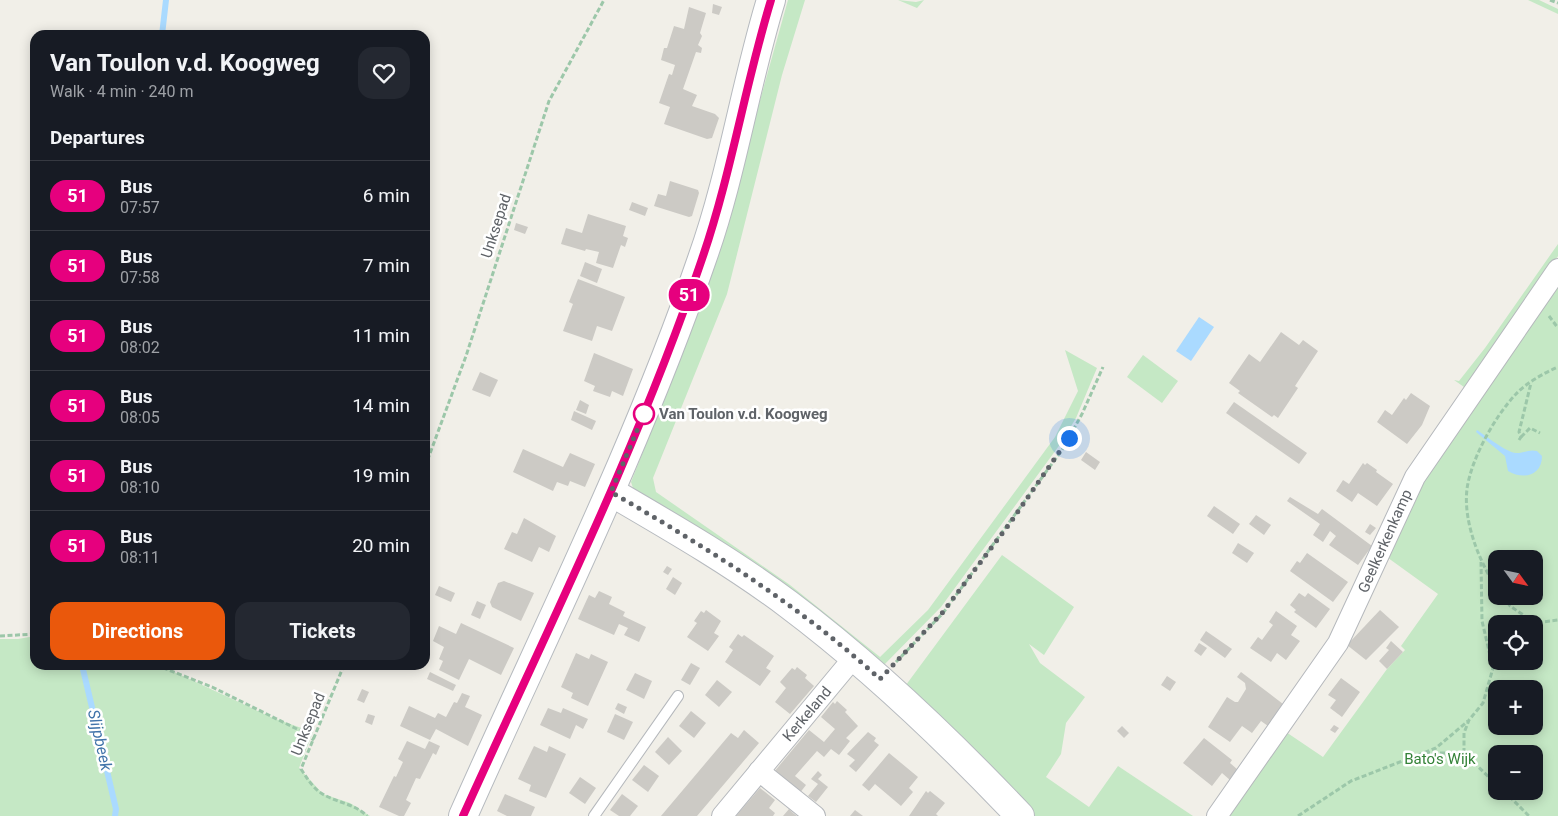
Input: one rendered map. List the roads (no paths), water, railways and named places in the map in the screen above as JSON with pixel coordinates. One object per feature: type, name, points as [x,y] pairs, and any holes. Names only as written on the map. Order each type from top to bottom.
[{"type":"street","points":[[463,816],[611,492],[650,402],[703,257],[735,142],[770,0]]},
{"type":"street","name":"Geelkerkenkamp","points":[[1217,816],[1331,655],[1415,477],[1558,269]]},
{"type":"street","points":[[611,492],[703,546],[786,603],[855,656],[974,768],[1020,816]]},
{"type":"street","name":"Kerkeland","points":[[722,816],[855,656]]},
{"type":"street","points":[[759,771],[815,816]]},
{"type":"lane","points":[[594,816],[678,696]]},
{"type":"water","points":[[1199,317],[1214,327],[1191,361],[1176,351]]},
{"type":"water","points":[[1477,430],[1513,453],[1537,451],[1542,456],[1539,468],[1531,474],[1525,475],[1514,474],[1508,471],[1505,456],[1476,432]]},
{"type":"waterway","name":"Slijpbeek","points":[[163,30],[166,0]]},
{"type":"waterway","name":"Slijpbeek","points":[[83,670],[116,809],[115,816]]},
{"type":"place","name":"Van Toulon v.d. Koogweg","points":[[644,414]]},
{"type":"park label","name":"Bato's Wijk","points":[[1440,759]]}]
